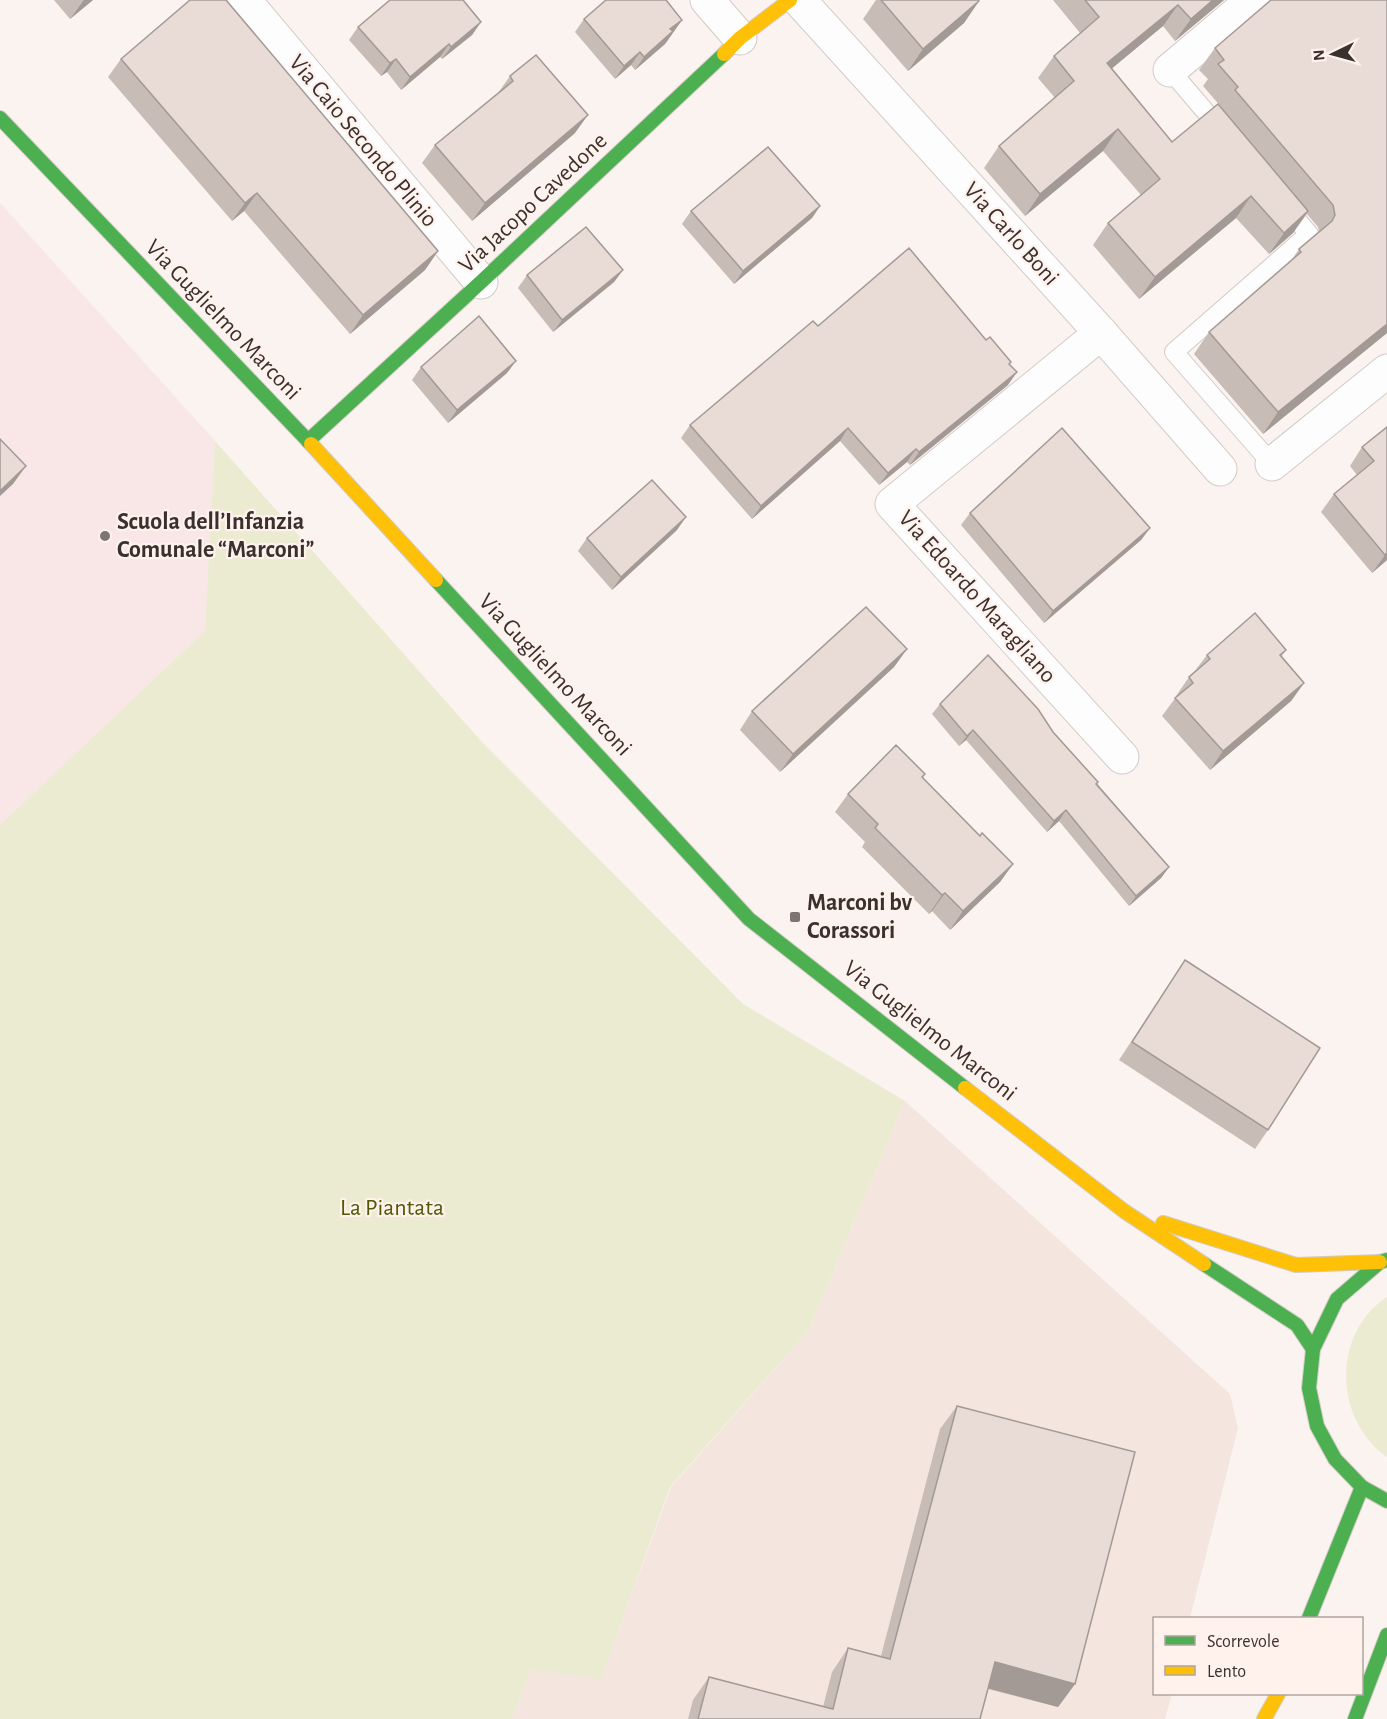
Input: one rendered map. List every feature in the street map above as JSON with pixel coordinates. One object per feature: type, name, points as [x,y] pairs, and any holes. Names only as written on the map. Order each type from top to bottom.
[{"type":"street","name":"Via Caio Secondo Plinio","points":[[244,0],[481,282]]},
{"type":"street","points":[[707,0],[740,39]]},
{"type":"street","name":"Via Jacopo Cavedone","points":[[308,441],[740,39],[790,0]]},
{"type":"street","name":"Via Carlo Boni","points":[[800,0],[1101,333],[1220,469]]},
{"type":"street","points":[[1170,70],[1253,0]]},
{"type":"street","name":"Via Guglielmo Marconi","points":[[0,118],[308,441],[749,919],[1124,1211],[1297,1325],[1313,1349]]},
{"type":"street","name":"Via Edoardo Maragliano","points":[[1101,333],[892,504],[1122,757]]},
{"type":"street","points":[[1272,464],[1387,371]]},
{"type":"street","name":"Via Guglielmo Marconi","points":[[1124,1211],[1296,1266],[1383,1261]]},
{"type":"street","points":[[1383,1261],[1337,1299],[1313,1349],[1309,1388],[1317,1426],[1335,1460],[1362,1487],[1387,1501]]},
{"type":"street","points":[[1308,1617],[1362,1487]]},
{"type":"street","points":[[1355,1719],[1387,1635]]},
{"type":"street","points":[[1264,1719],[1277,1695]]},
{"type":"lane","points":[[1170,70],[1232,143]]},
{"type":"lane","points":[[1270,189],[1309,234],[1174,352],[1272,464]]},
{"type":"shaded area","name":"Scuola dell’Infanzia Comunale “Marconi”","points":[[0,203],[215,441],[205,631],[0,825]]},
{"type":"shaded area","points":[[905,1101],[1230,1394],[1238,1428],[1190,1617],[1153,1617],[1153,1695],[1172,1695],[1165,1719],[512,1719],[531,1670],[601,1678],[671,1487],[809,1330]]},
{"type":"green space","name":"La Piantata","points":[[215,441],[481,741],[743,1004],[905,1101],[809,1330],[670,1487],[601,1679],[531,1670],[512,1719],[0,1719],[0,825],[205,631]]},
{"type":"green space","points":[[1387,1297],[1387,1457],[1369,1441],[1357,1422],[1349,1400],[1346,1377],[1348,1354],[1356,1332],[1369,1313]]},
{"type":"building","points":[[190,0],[226,0],[438,251],[363,315],[257,193],[245,203],[121,59]]},
{"type":"building","points":[[390,0],[463,0],[481,22],[451,47],[449,44],[410,77],[396,59],[390,63],[358,27]]},
{"type":"building","points":[[606,0],[666,0],[682,20],[670,29],[673,31],[644,57],[640,52],[624,66],[584,19]]},
{"type":"building","points":[[881,0],[978,0],[979,1],[923,49]]},
{"type":"building","points":[[1085,0],[1213,0],[1191,19],[1178,5],[1107,63],[1172,142],[1218,104],[1308,211],[1284,233],[1251,196],[1155,277],[1108,223],[1160,179],[1118,129],[1040,194],[999,146],[1074,81],[1054,56],[1099,17]]},
{"type":"building","points":[[1271,0],[1387,0],[1387,324],[1278,412],[1209,332],[1301,252],[1299,249],[1332,221],[1335,215],[1333,205],[1235,90],[1238,87],[1218,64],[1224,60],[1215,48]]},
{"type":"building","points":[[536,55],[588,115],[485,203],[435,145],[513,81],[510,76]]},
{"type":"building","points":[[768,147],[820,206],[743,271],[691,211]]},
{"type":"building","points":[[586,227],[623,270],[562,320],[527,275]]},
{"type":"building","points":[[909,248],[986,340],[990,337],[1017,372],[919,452],[916,449],[888,473],[848,428],[761,506],[690,425],[813,321],[818,326]]},
{"type":"building","points":[[479,316],[516,361],[457,410],[421,367]]},
{"type":"building","points":[[1387,427],[1387,553],[1385,555],[1334,494],[1374,461],[1362,447]]},
{"type":"building","points":[[1062,428],[1150,528],[1053,611],[970,513]]},
{"type":"building","points":[[0,439],[26,466],[0,491]]},
{"type":"building","points":[[652,480],[686,517],[621,577],[587,538]]},
{"type":"building","points":[[866,607],[907,649],[793,754],[752,711]]},
{"type":"building","points":[[1255,613],[1286,650],[1280,655],[1304,683],[1223,751],[1175,698],[1193,683],[1189,677],[1210,659],[1207,655]]},
{"type":"building","points":[[988,655],[1038,709],[1053,732],[1098,782],[1096,784],[1169,867],[1136,896],[1066,810],[1054,821],[973,730],[967,736],[940,704]]},
{"type":"building","points":[[896,745],[925,774],[922,777],[980,836],[982,833],[1013,864],[963,911],[945,893],[942,895],[875,828],[878,824],[848,794]]},
{"type":"building","points":[[1185,960],[1320,1048],[1268,1130],[1132,1042]]},
{"type":"building","points":[[957,1406],[1135,1452],[1075,1684],[995,1662],[980,1719],[698,1719],[709,1677],[833,1709],[848,1648],[890,1659]]},
{"type":"traffic: fast","points":[[308,441],[724,54]]},
{"type":"traffic: fast","points":[[0,118],[311,444]]},
{"type":"traffic: fast","points":[[436,580],[749,919],[965,1088]]},
{"type":"traffic: fast","points":[[1387,1260],[1380,1262],[1337,1299],[1313,1349],[1309,1388],[1317,1426],[1335,1459],[1362,1487],[1387,1501]]},
{"type":"traffic: fast","points":[[1204,1264],[1297,1325],[1313,1349]]},
{"type":"traffic: fast","points":[[1309,1617],[1362,1487]]},
{"type":"traffic: fast","points":[[1355,1719],[1387,1635]]},
{"type":"traffic: slow","points":[[724,54],[740,38],[790,0]]},
{"type":"traffic: slow","points":[[311,444],[436,580]]},
{"type":"traffic: slow","points":[[965,1088],[1124,1211],[1204,1264]]},
{"type":"traffic: slow","points":[[1163,1223],[1296,1265],[1380,1262]]},
{"type":"traffic: slow","points":[[1264,1719],[1277,1695]]},
{"type":"place","name":"Scuola dell’Infanzia Comunale “Marconi”","points":[[105,536]]},
{"type":"place","name":"Marconi bv Corassori","points":[[795,917]]}]
